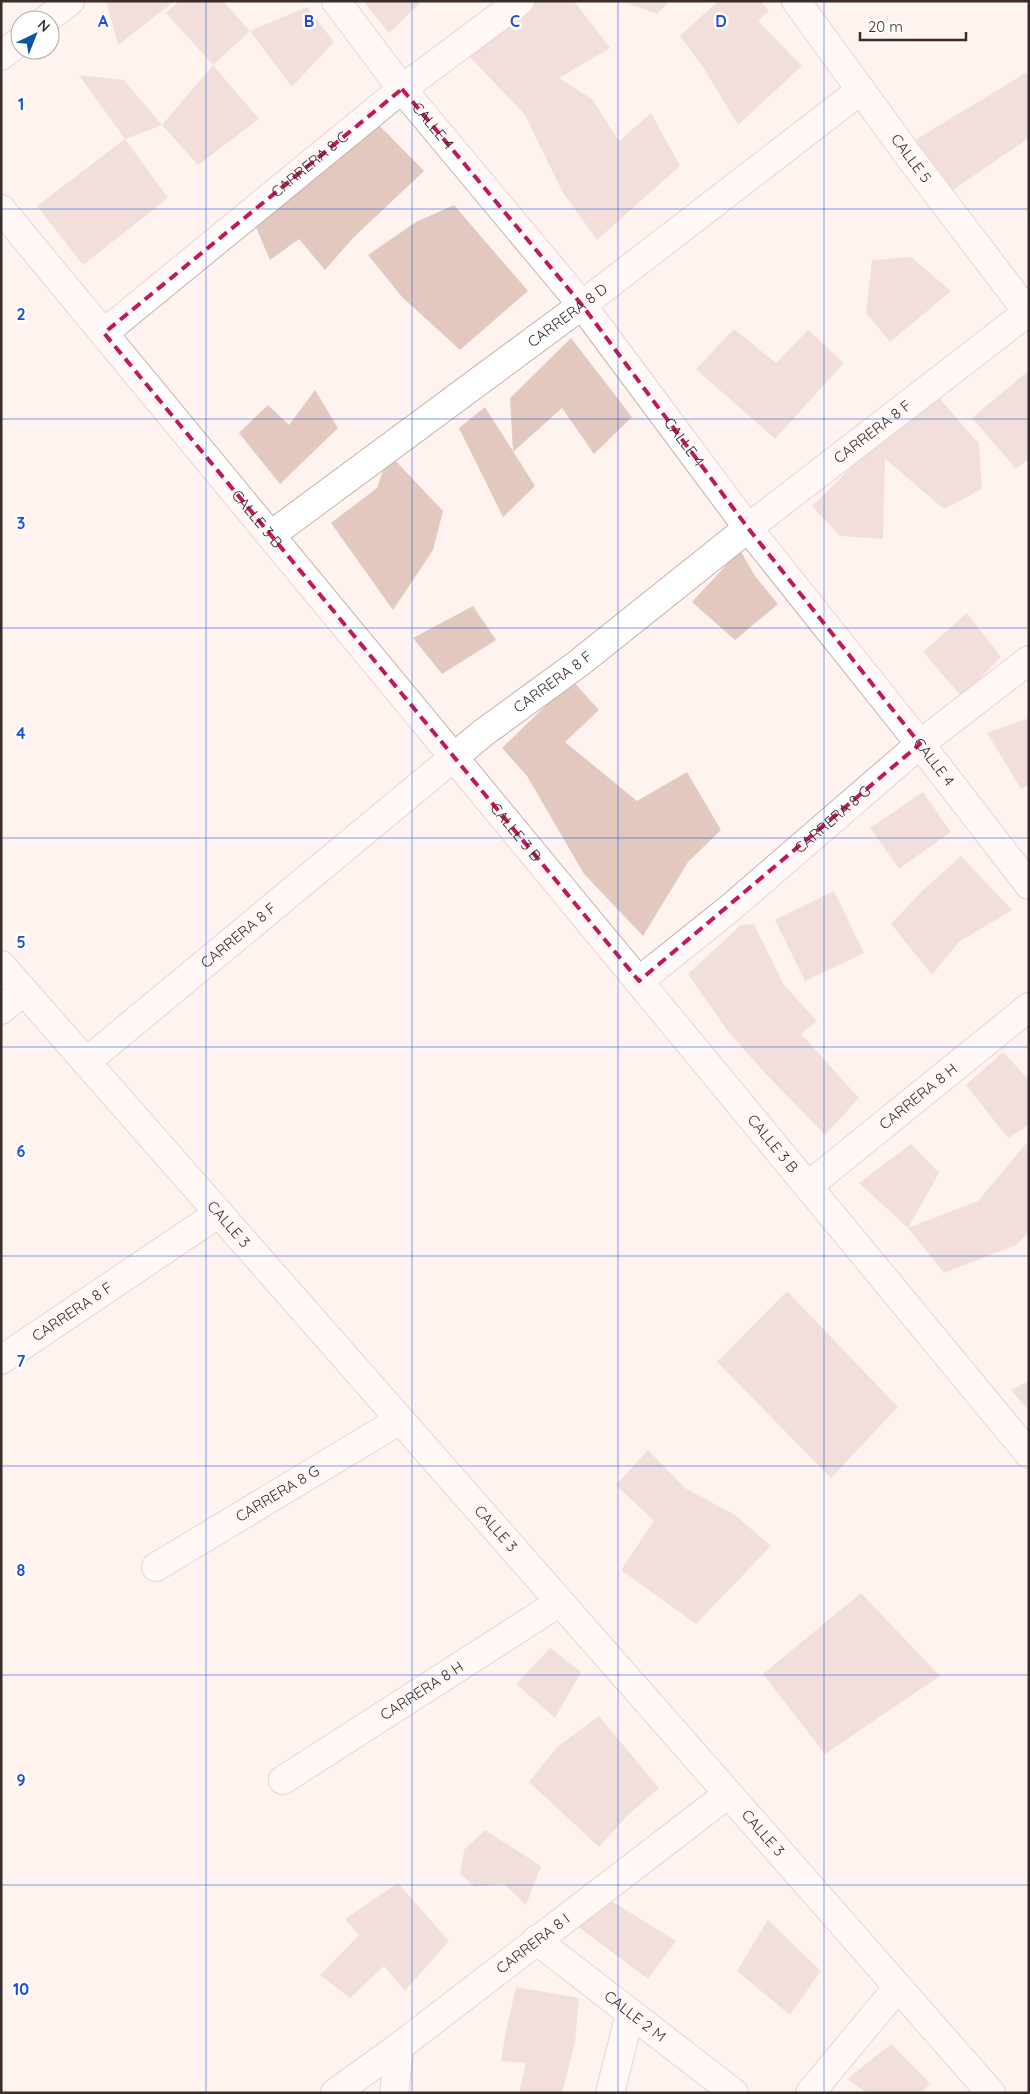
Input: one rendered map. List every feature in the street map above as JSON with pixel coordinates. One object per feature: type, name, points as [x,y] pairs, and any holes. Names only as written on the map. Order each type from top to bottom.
[{"type":"street","points":[[59,10],[70,1]]},
{"type":"street","name":"CALLE 4","points":[[336,1],[402,89],[582,305],[748,528],[920,744],[1029,885]]},
{"type":"street","name":"CARRERA 8 C","points":[[104,333],[402,89],[520,1]]},
{"type":"street","name":"CALLE 5","points":[[796,1],[1028,313]]},
{"type":"street","name":"CARRERA 8 D","points":[[271,535],[582,305],[861,90]]},
{"type":"street","name":"CALLE 3 B","points":[[1,209],[1029,1454]]},
{"type":"street","name":"CARRERA 8 F","points":[[86,1062],[454,757],[578,663],[748,528],[1028,313]]},
{"type":"street","name":"CARRERA 8 G","points":[[639,981],[728,909],[920,744],[1029,660]]},
{"type":"street","name":"CALLE 3","points":[[1,965],[991,2093]]},
{"type":"street","points":[[1,1010],[24,991]]},
{"type":"street","name":"CARRERA 8 H","points":[[808,1186],[1029,1007]]},
{"type":"street","name":"CARRERA 8 F","points":[[1,1360],[218,1213]]},
{"type":"street","name":"CARRERA 8 G","points":[[156,1568],[400,1420]]},
{"type":"street","name":"CARRERA 8 H","points":[[283,1780],[560,1602]]},
{"type":"street","name":"CARRERA 8 I","points":[[335,2093],[400,2046],[728,1794]]},
{"type":"street","name":"CALLE 2 M","points":[[536,1940],[734,2093]]},
{"type":"street","points":[[810,2093],[898,1987]]},
{"type":"street","points":[[610,2093],[630,2014]]},
{"type":"street","points":[[394,2093],[400,2046]]},
{"type":"highlighted area","points":[[402,89],[582,305],[748,528],[920,744],[639,981],[104,333]]},
{"type":"building","points":[[106,1],[175,1],[118,45]]},
{"type":"building","points":[[179,1],[223,1],[250,31],[213,65],[166,13]]},
{"type":"building","points":[[363,1],[422,1],[389,33]]},
{"type":"building","points":[[524,1],[574,1],[610,48],[559,78],[592,99],[619,141],[651,113],[680,166],[597,240],[562,191],[525,115],[467,54]]},
{"type":"building","points":[[621,1],[670,1],[657,14]]},
{"type":"building","points":[[718,1],[761,1],[769,11],[758,21],[802,66],[738,125],[703,67],[680,36]]},
{"type":"building","points":[[307,7],[334,42],[292,87],[250,31]]},
{"type":"building","points":[[213,65],[259,119],[198,165],[162,125]]},
{"type":"building","points":[[1029,71],[1029,138],[947,194],[910,143]]},
{"type":"building","points":[[79,75],[124,80],[162,125],[125,139]]},
{"type":"building","points":[[374,120],[424,171],[353,238],[325,270],[299,239],[270,260],[254,223]]},
{"type":"building","points":[[125,139],[168,198],[83,265],[37,206]]},
{"type":"building","points":[[454,205],[528,291],[460,350],[402,297],[368,255],[416,222]]},
{"type":"building","points":[[911,257],[951,291],[890,342],[866,313],[872,260]]},
{"type":"building","points":[[734,329],[776,363],[808,330],[844,363],[775,439],[696,369]]},
{"type":"building","points":[[571,338],[632,417],[594,454],[562,408],[513,452],[510,398]]},
{"type":"building","points":[[1029,370],[1029,459],[1016,469],[972,418]]},
{"type":"building","points":[[315,390],[338,428],[280,484],[239,433],[268,405],[289,425]]},
{"type":"building","points":[[935,393],[979,444],[982,489],[944,509],[885,459],[883,539],[840,536],[812,506],[872,447]]},
{"type":"building","points":[[485,407],[535,486],[503,517],[459,428]]},
{"type":"building","points":[[389,454],[443,511],[433,550],[393,610],[331,523],[377,488]]},
{"type":"building","points":[[740,550],[755,576],[778,604],[735,640],[692,602]]},
{"type":"building","points":[[473,606],[496,640],[442,674],[413,638]]},
{"type":"building","points":[[967,613],[1001,657],[962,697],[923,652]]},
{"type":"building","points":[[572,680],[599,710],[565,742],[637,801],[687,772],[721,830],[688,862],[643,936],[584,874],[527,776],[502,748]]},
{"type":"building","points":[[1029,718],[1029,785],[1021,789],[987,733]]},
{"type":"building","points":[[923,792],[951,832],[899,869],[870,828]]},
{"type":"building","points":[[961,856],[1012,910],[959,942],[932,975],[891,924],[922,891]]},
{"type":"building","points":[[834,891],[864,953],[805,981],[775,920]]},
{"type":"building","points":[[754,924],[784,985],[817,1021],[801,1034],[859,1098],[825,1135],[762,1070],[727,1030],[688,974],[741,925]]},
{"type":"building","points":[[1003,1052],[1029,1080],[1029,1125],[1008,1138],[966,1085]]},
{"type":"building","points":[[1029,1140],[1029,1232],[1016,1245],[944,1273],[908,1228],[978,1201]]},
{"type":"building","points":[[911,1144],[939,1173],[908,1228],[859,1183]]},
{"type":"building","points":[[787,1291],[898,1407],[831,1478],[717,1362]]},
{"type":"building","points":[[1029,1381],[1029,1411],[1011,1390]]},
{"type":"building","points":[[648,1450],[685,1488],[735,1515],[771,1546],[696,1624],[621,1570],[654,1521],[616,1485]]},
{"type":"building","points":[[861,1593],[940,1676],[825,1754],[763,1674]]},
{"type":"building","points":[[550,1648],[581,1672],[555,1718],[516,1684]]},
{"type":"building","points":[[599,1716],[659,1788],[628,1815],[599,1847],[529,1782],[557,1747]]},
{"type":"building","points":[[485,1830],[541,1866],[526,1905],[503,1883],[475,1887],[460,1874],[464,1850]]},
{"type":"building","points":[[398,1883],[449,1941],[405,1991],[384,1966],[350,1998],[320,1975],[359,1935],[345,1919]]},
{"type":"building","points":[[600,1894],[676,1941],[648,1979],[573,1923]]},
{"type":"building","points":[[768,1920],[821,1971],[790,2015],[737,1971]]},
{"type":"building","points":[[516,1987],[579,1998],[575,2043],[562,2093],[519,2093],[526,2063],[501,2061]]},
{"type":"building","points":[[891,2044],[930,2083],[922,2093],[867,2093],[847,2079]]}]
